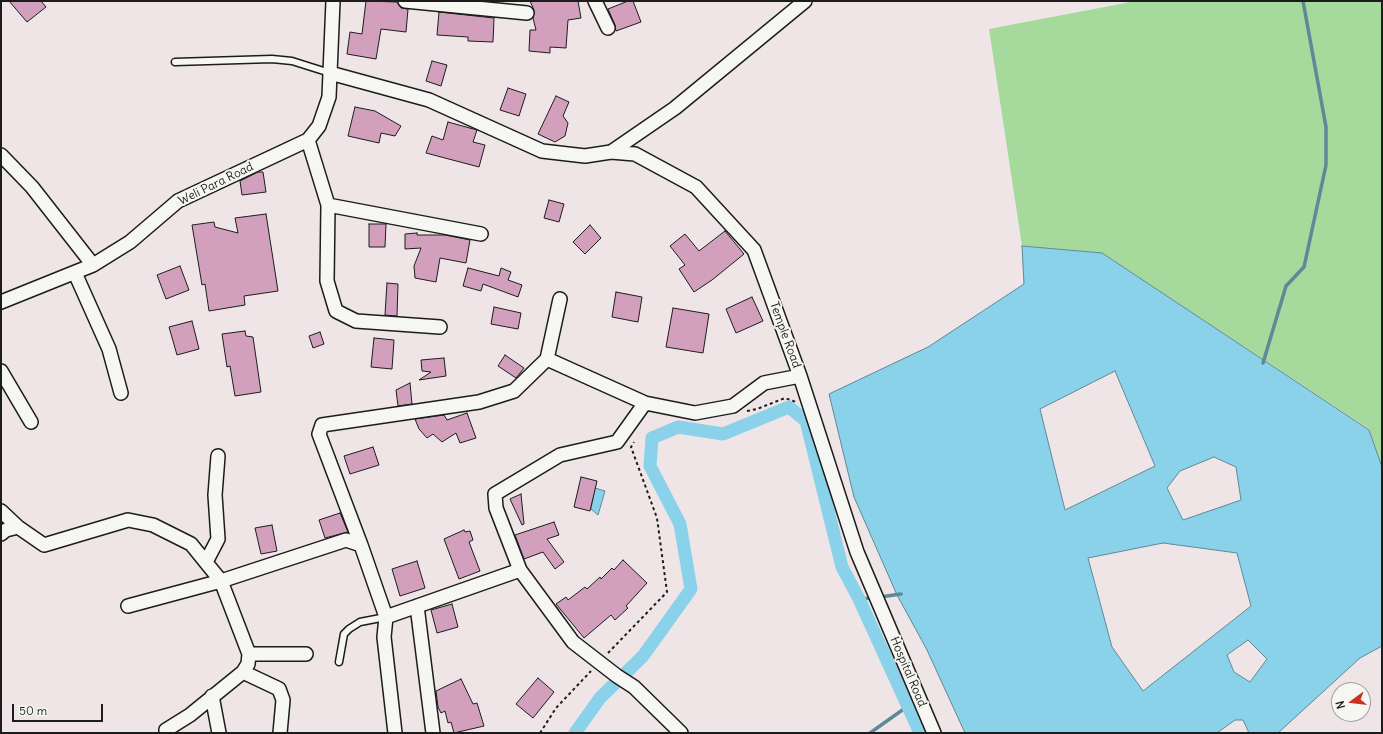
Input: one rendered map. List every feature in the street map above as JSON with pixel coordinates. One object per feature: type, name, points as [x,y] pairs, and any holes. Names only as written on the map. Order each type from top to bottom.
[{"type":"street","name":"Weli Para Road","points":[[1,302],[93,265],[130,242],[178,201],[308,140],[319,126],[329,97],[333,1]]},
{"type":"street","points":[[405,1],[527,13]]},
{"type":"street","points":[[595,1],[608,28]]},
{"type":"street","points":[[330,73],[429,100],[542,151],[584,156],[611,152],[675,108],[805,1]]},
{"type":"street","points":[[308,140],[328,205],[327,281],[336,311],[356,321],[440,327]]},
{"type":"street","name":"Temple Road","points":[[611,152],[635,154],[696,188],[754,250],[800,376],[863,569],[881,612]]},
{"type":"street","points":[[1,155],[32,187],[93,265]]},
{"type":"street","points":[[328,205],[481,234]]},
{"type":"street","points":[[75,273],[109,349],[121,393]]},
{"type":"street","points":[[395,733],[384,638],[386,617],[361,545],[319,434],[322,425],[479,402],[514,392],[547,359],[560,299]]},
{"type":"street","points":[[547,359],[645,403],[694,413],[733,406],[764,383],[800,376]]},
{"type":"street","points":[[1,371],[31,422]]},
{"type":"street","points":[[645,403],[617,442],[560,455],[495,494],[496,508],[520,570],[573,642],[599,663],[634,687],[681,733]]},
{"type":"street","points":[[206,562],[218,539],[215,495],[218,456]]},
{"type":"street","points":[[1,511],[18,527],[44,545],[128,520],[153,525],[191,544],[222,581],[249,654],[248,664],[243,672],[166,730],[166,733]]},
{"type":"street","points":[[1,534],[6,530],[18,527]]},
{"type":"street","points":[[128,606],[222,581],[346,540],[361,545]]},
{"type":"street","points":[[386,617],[520,570]]},
{"type":"street","points":[[417,606],[434,733]]},
{"type":"street","name":"Hospital Road","points":[[881,612],[934,733]]},
{"type":"street","points":[[249,654],[306,654]]},
{"type":"street","points":[[243,672],[279,689],[283,700],[280,733]]},
{"type":"street","points":[[212,696],[219,733]]},
{"type":"lane","points":[[175,62],[272,59],[292,61],[330,73]]},
{"type":"lane","points":[[339,662],[344,634],[349,629],[360,622],[386,617]]},
{"type":"path","points":[[742,412],[757,410],[785,398],[802,404]]},
{"type":"path","points":[[540,733],[556,708],[667,592],[657,518],[631,447],[637,437]]},
{"type":"green space","points":[[1136,1],[1382,1],[1382,467],[1369,429],[1102,253],[1022,246],[989,29]]},
{"type":"water","points":[[1022,246],[1102,253],[1369,430],[1382,467],[1382,646],[1360,658],[1334,682],[1331,682],[1331,685],[1278,733],[1249,733],[1243,720],[1235,720],[1217,733],[965,733],[927,650],[897,595],[854,497],[829,394],[928,347],[1024,284]],"holes":[[[1115,371],[1155,466],[1065,510],[1040,409]],[[1214,457],[1236,467],[1241,500],[1183,520],[1167,488],[1180,471]],[[1163,543],[1237,553],[1251,606],[1143,691],[1112,647],[1088,558]],[[1248,640],[1267,659],[1250,682],[1234,672],[1227,655]]]},
{"type":"water","points":[[595,488],[605,491],[598,515],[591,509]]},
{"type":"building","points":[[9,1],[41,1],[46,7],[27,22]]},
{"type":"building","points":[[366,1],[397,2],[401,8],[408,9],[406,32],[381,29],[376,59],[347,54],[350,32],[362,34]]},
{"type":"building","points":[[530,1],[578,1],[581,18],[568,20],[566,48],[550,47],[550,53],[529,51],[530,30],[536,30],[533,18],[534,10]]},
{"type":"building","points":[[628,1],[633,1],[641,22],[616,31],[608,9]]},
{"type":"building","points":[[439,12],[494,18],[493,42],[468,41],[468,37],[437,35]]},
{"type":"building","points":[[432,61],[447,65],[441,86],[426,81]]},
{"type":"building","points":[[508,88],[526,94],[519,116],[500,110]]},
{"type":"building","points":[[556,96],[569,102],[563,116],[568,123],[565,136],[555,142],[538,134]]},
{"type":"building","points":[[355,107],[375,111],[401,126],[395,136],[381,133],[379,143],[348,136]]},
{"type":"building","points":[[448,122],[477,130],[473,142],[485,145],[479,167],[426,153],[432,136],[443,140]]},
{"type":"building","points":[[258,172],[263,172],[266,192],[242,195],[240,181]]},
{"type":"building","points":[[549,200],[564,204],[559,222],[544,218]]},
{"type":"building","points":[[266,214],[278,291],[244,296],[245,305],[209,311],[205,284],[202,285],[192,225],[214,222],[215,227],[238,233],[235,218]]},
{"type":"building","points":[[369,224],[386,224],[385,247],[369,247]]},
{"type":"building","points":[[590,225],[601,238],[585,254],[573,242]]},
{"type":"building","points":[[725,231],[744,254],[712,280],[694,292],[679,269],[685,265],[670,246],[685,234],[699,251]]},
{"type":"building","points":[[417,233],[417,235],[445,235],[470,240],[466,263],[440,258],[436,282],[415,278],[414,266],[421,248],[405,249],[405,234]]},
{"type":"building","points":[[180,266],[189,290],[166,299],[157,275]]},
{"type":"building","points":[[468,268],[499,276],[501,268],[511,272],[508,280],[522,285],[518,297],[483,284],[481,291],[463,286]]},
{"type":"building","points":[[387,283],[398,284],[397,316],[385,315]]},
{"type":"building","points":[[616,292],[642,297],[638,322],[612,317]]},
{"type":"building","points":[[752,297],[763,321],[736,333],[726,309]]},
{"type":"building","points":[[494,307],[521,313],[518,329],[491,324]]},
{"type":"building","points":[[673,308],[709,314],[703,353],[666,347]]},
{"type":"building","points":[[192,321],[199,349],[177,355],[169,327]]},
{"type":"building","points":[[245,331],[246,336],[253,337],[261,392],[235,396],[230,366],[227,367],[222,334]]},
{"type":"building","points":[[320,332],[324,344],[313,348],[309,336]]},
{"type":"building","points":[[374,338],[394,340],[392,369],[371,367]]},
{"type":"building","points":[[505,355],[524,368],[516,378],[498,366]]},
{"type":"building","points":[[444,358],[446,376],[419,380],[431,372],[422,371],[421,360]]},
{"type":"building","points":[[410,383],[412,404],[398,406],[396,390]]},
{"type":"building","points":[[467,413],[476,438],[460,443],[456,433],[442,442],[433,434],[427,438],[419,429],[415,419],[444,415],[447,420]]},
{"type":"building","points":[[373,447],[379,465],[350,474],[344,456]]},
{"type":"building","points":[[581,477],[597,481],[590,511],[574,507]]},
{"type":"building","points":[[521,494],[524,524],[522,525],[510,499]]},
{"type":"building","points":[[340,513],[348,532],[325,538],[319,520]]},
{"type":"building","points":[[554,522],[559,535],[547,539],[564,562],[555,569],[543,552],[524,559],[515,535]]},
{"type":"building","points":[[272,525],[277,551],[261,554],[255,528]]},
{"type":"building","points":[[464,530],[465,532],[470,531],[473,540],[469,542],[480,571],[459,579],[444,539]]},
{"type":"building","points":[[623,560],[647,583],[626,606],[628,608],[615,620],[611,615],[584,638],[556,604],[566,597],[568,600],[585,587],[587,589],[600,577],[601,579],[612,568],[614,570]]},
{"type":"building","points":[[417,561],[425,588],[400,596],[392,569]]},
{"type":"building","points":[[452,604],[458,627],[437,633],[431,610]]},
{"type":"building","points":[[538,678],[554,692],[533,718],[516,704]]},
{"type":"building","points":[[461,679],[473,704],[477,703],[484,726],[454,733],[451,722],[448,723],[445,711],[441,713],[438,707],[436,691]]},
{"type":"waterway","points":[[1263,363],[1286,286],[1304,267],[1326,165],[1326,127],[1303,1]]},
{"type":"waterway","points":[[575,733],[600,698],[643,656],[691,589],[680,524],[650,466],[652,438],[678,427],[723,434],[789,407],[806,421],[842,567],[859,599],[920,733]]},
{"type":"waterway","points":[[880,597],[901,594]]},
{"type":"waterway","points":[[859,599],[874,598]]},
{"type":"waterway","points":[[870,733],[908,706]]}]
